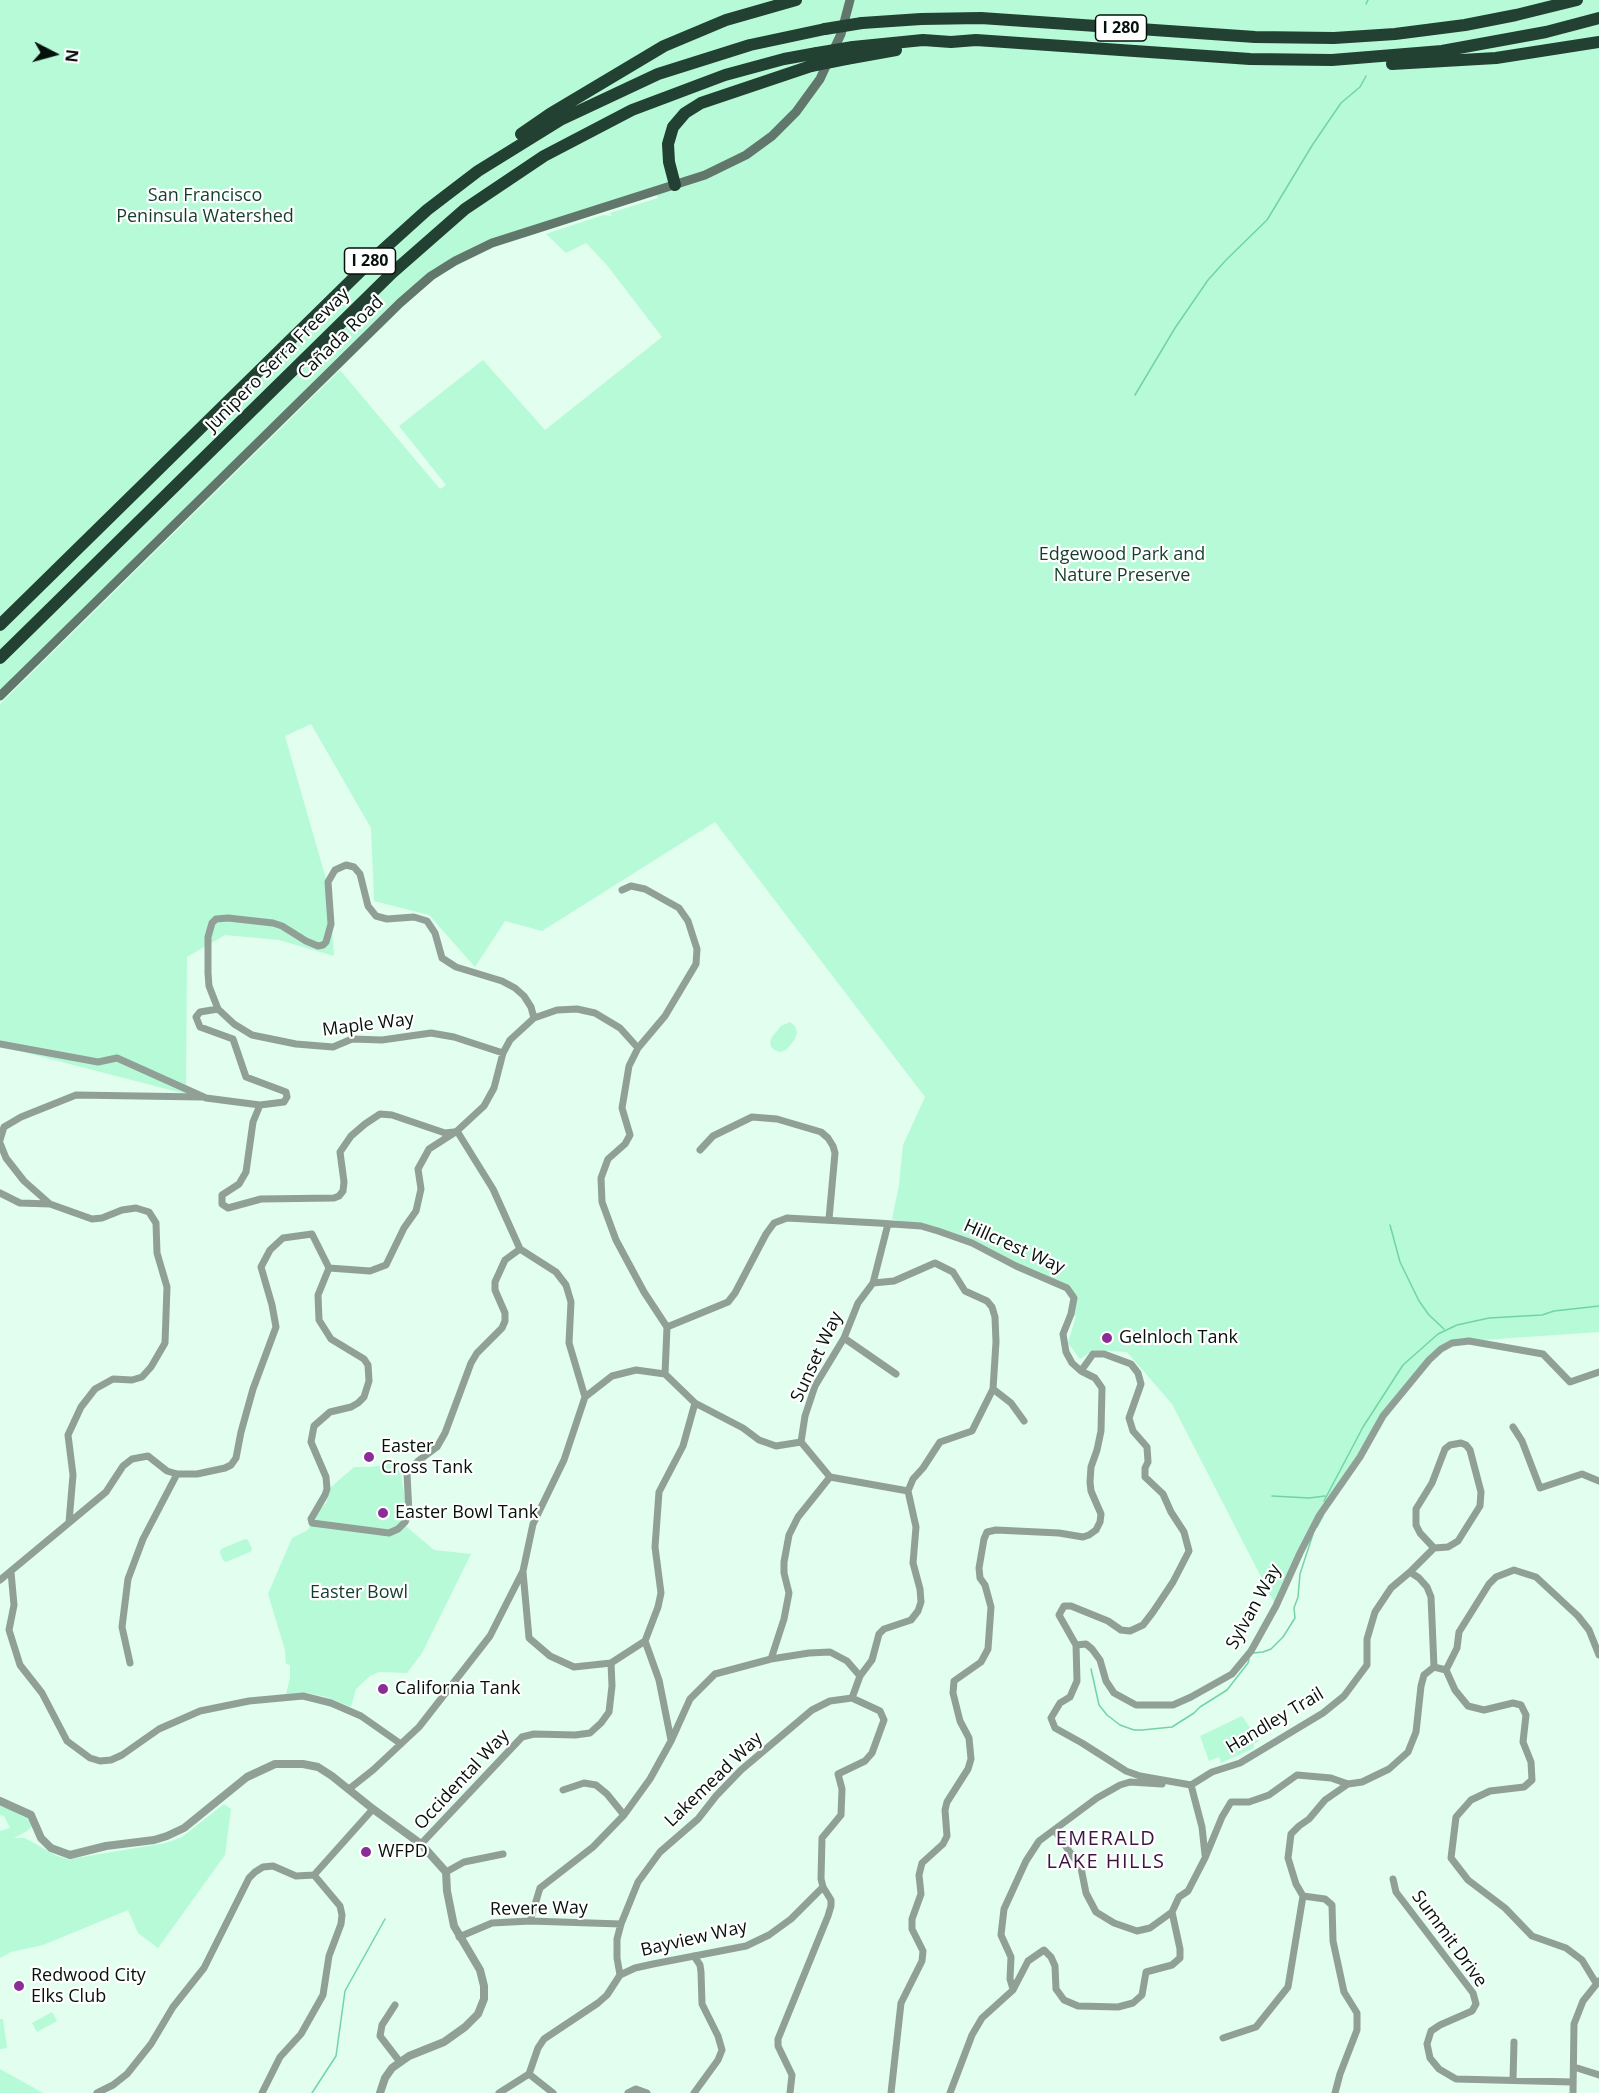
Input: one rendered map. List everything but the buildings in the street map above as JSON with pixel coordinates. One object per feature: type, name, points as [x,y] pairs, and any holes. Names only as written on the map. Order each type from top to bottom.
[{"type":"highway","points":[[453,189],[538,122],[650,53],[726,20],[796,0]]},
{"type":"highway","points":[[1542,9],[1565,0]]},
{"type":"highway","name":"Junipero Serra Freeway","points":[[0,625],[376,256],[427,210],[453,189],[532,136],[658,74],[720,53],[778,38],[862,23],[981,18],[1255,38],[1317,38],[1380,35],[1465,25],[1577,0]]},
{"type":"highway","points":[[1414,58],[1512,39],[1599,18]]},
{"type":"highway","name":"Junipero Serra Freeway","points":[[0,658],[392,273],[465,209],[544,156],[632,110],[725,75],[817,53],[923,40],[1005,41],[1229,58],[1302,60],[1340,67],[1414,58]]},
{"type":"highway","points":[[675,184],[669,162],[668,144],[674,127],[685,113],[701,103],[811,66],[846,58],[951,42]]},
{"type":"highway","points":[[1414,58],[1516,56],[1599,42]]},
{"type":"main road","name":"Cañada Road","points":[[0,696],[422,284],[455,261],[492,243],[719,169],[746,155],[772,136],[796,112],[829,64],[850,0]]},
{"type":"street","points":[[50,1204],[24,1181],[6,1158],[0,1141],[4,1127],[21,1118],[76,1095],[206,1098],[260,1105],[281,1103],[286,1099],[287,1094],[282,1089],[246,1077],[233,1039],[200,1027],[196,1017],[200,1012],[218,1009],[209,986],[208,937],[212,923],[228,918],[273,923],[318,946],[323,945],[331,924],[328,882],[335,870],[346,865],[354,867],[360,874],[368,906],[376,916],[387,919],[414,917],[427,921],[435,933],[442,958],[456,967],[502,981],[514,988],[524,996],[531,1007],[534,1018]]},
{"type":"street","points":[[622,890],[631,886],[645,889],[679,908],[694,934],[697,949],[696,964],[665,1016],[638,1048],[629,1066],[622,1108],[630,1135],[625,1144],[608,1159],[601,1178],[602,1202],[616,1240],[644,1292],[667,1327],[665,1374]]},
{"type":"street","name":"Maple Way","points":[[218,1009],[234,1024],[252,1035],[296,1044],[333,1047],[352,1039],[382,1040],[431,1033],[454,1037],[503,1053]]},
{"type":"street","points":[[329,1268],[370,1271],[386,1265],[404,1228],[416,1211],[421,1189],[418,1169],[429,1149],[457,1131],[484,1106],[494,1088],[503,1053],[510,1040],[534,1018],[557,1010],[577,1009],[595,1013],[620,1028],[638,1048]]},
{"type":"street","points":[[0,1044],[98,1062],[117,1058],[206,1098]]},
{"type":"street","points":[[260,1105],[253,1122],[246,1172],[239,1184],[222,1195],[222,1204],[228,1208],[261,1199],[334,1198],[339,1196],[343,1191],[344,1182],[340,1152],[351,1136],[380,1114],[392,1115],[445,1133],[457,1131]]},
{"type":"street","points":[[700,1150],[713,1136],[752,1117],[777,1119],[820,1132],[828,1138],[835,1153],[829,1219]]},
{"type":"street","points":[[457,1131],[493,1190],[520,1249],[556,1272],[566,1285],[571,1302],[569,1343],[585,1397]]},
{"type":"street","points":[[0,1193],[20,1203],[50,1204],[92,1219],[136,1208],[149,1212],[156,1223],[157,1253],[168,1295],[165,1343],[151,1367],[142,1377],[132,1380],[113,1379],[95,1389],[76,1416],[68,1435],[73,1475],[69,1522]]},
{"type":"street","name":"Hillcrest Way","points":[[667,1327],[728,1302],[774,1223],[787,1218],[921,1226],[949,1234],[1067,1288],[1074,1298],[1071,1314],[1063,1334],[1066,1352],[1072,1363],[1095,1378],[1102,1388],[1101,1431],[1091,1467],[1090,1482],[1091,1491],[1101,1514],[1096,1530],[1083,1537],[1059,1533],[996,1530],[987,1532],[984,1539],[979,1568],[980,1578],[985,1584],[991,1607],[988,1649],[981,1662],[954,1681],[953,1693],[960,1721],[969,1738],[971,1759],[968,1769],[947,1802],[945,1810],[947,1836],[943,1844],[922,1863],[919,1875],[921,1894],[912,1919],[912,1929],[923,1951],[922,1961],[901,2003],[891,2093]]},
{"type":"street","name":"Sunset Way","points":[[801,1442],[805,1416],[815,1386],[844,1338],[858,1303],[873,1283],[888,1224]]},
{"type":"street","points":[[0,1580],[106,1492],[123,1466],[132,1459],[148,1456],[166,1471],[177,1474],[197,1474],[231,1465],[236,1458],[253,1389],[276,1327],[261,1267],[270,1250],[283,1238],[312,1234],[329,1268],[318,1295],[319,1320],[331,1339],[364,1359],[368,1365],[369,1382],[364,1397],[358,1403],[330,1412],[314,1426],[311,1442],[326,1477],[327,1488],[311,1522],[389,1533],[398,1529],[405,1522],[409,1512],[407,1474],[412,1466],[437,1448],[445,1433],[471,1363],[477,1353],[497,1334],[505,1321],[505,1313],[495,1290],[495,1282],[505,1260],[520,1249]]},
{"type":"street","points":[[790,2093],[792,2075],[778,2046],[778,2039],[828,1916],[831,1900],[823,1887],[820,1855],[822,1839],[841,1815],[842,1789],[838,1774],[865,1761],[872,1753],[884,1720],[880,1711],[852,1698],[860,1676],[872,1660],[879,1634],[884,1629],[911,1620],[921,1602],[913,1563],[916,1527],[908,1491],[913,1479],[940,1442],[972,1431],[993,1389],[995,1317],[987,1301],[965,1291],[953,1272],[935,1263],[894,1281],[873,1283]]},
{"type":"street","points":[[844,1338],[896,1374]]},
{"type":"street","name":"Sylvan Way","points":[[1076,1645],[1086,1644],[1092,1649],[1100,1660],[1106,1681],[1114,1693],[1136,1705],[1173,1705],[1191,1697],[1232,1674],[1251,1651],[1276,1606],[1319,1516],[1360,1457],[1383,1416],[1429,1360],[1441,1349],[1452,1343],[1469,1341],[1543,1354],[1570,1382],[1599,1372]]},
{"type":"street","points":[[1082,1371],[1093,1354],[1104,1354],[1131,1364],[1138,1373],[1141,1384],[1129,1418],[1133,1431],[1147,1446],[1148,1462],[1145,1477],[1163,1494],[1184,1533],[1189,1551],[1173,1582],[1153,1612],[1143,1625],[1130,1631],[1121,1630],[1108,1621],[1071,1606],[1064,1606],[1059,1615],[1076,1645],[1077,1682],[1070,1697],[1060,1702],[1051,1718],[1055,1728],[1126,1771],[1140,1776],[1191,1785],[1202,1827],[1205,1858]]},
{"type":"street","points":[[349,1789],[419,1727],[490,1636],[523,1571],[533,1524],[564,1460],[585,1397],[612,1376],[636,1370],[665,1374],[695,1403],[743,1428],[759,1440],[776,1446],[801,1442],[830,1477],[908,1491]]},
{"type":"street","points":[[993,1389],[1011,1403],[1024,1421]]},
{"type":"street","points":[[523,1571],[529,1638],[550,1656],[574,1668],[611,1663],[645,1641],[661,1593],[655,1547],[659,1492],[683,1446],[695,1403]]},
{"type":"street","points":[[1513,1427],[1522,1441],[1540,1488],[1582,1474],[1599,1481]]},
{"type":"street","points":[[1461,1443],[1470,1450],[1481,1492],[1480,1506],[1458,1541],[1448,1547],[1434,1548],[1416,1525],[1416,1509],[1432,1483],[1445,1449],[1461,1443]]},
{"type":"street","points":[[130,1663],[122,1627],[128,1579],[143,1539],[177,1474]]},
{"type":"street","points":[[771,1659],[784,1619],[789,1593],[784,1562],[789,1535],[798,1517],[830,1477]]},
{"type":"street","name":"Handley Trail","points":[[1191,1785],[1212,1772],[1240,1763],[1323,1713],[1344,1696],[1367,1665],[1367,1638],[1374,1612],[1391,1588],[1434,1548]]},
{"type":"street","points":[[1446,1670],[1457,1648],[1459,1632],[1489,1584],[1496,1577],[1515,1570],[1536,1577],[1578,1616],[1588,1630],[1599,1655]]},
{"type":"street","points":[[11,1572],[14,1605],[9,1630],[20,1665],[42,1693],[67,1741],[72,1747],[90,1758],[100,1761],[111,1760],[159,1729],[200,1711],[249,1701],[303,1696],[331,1703],[361,1716],[402,1744]]},
{"type":"street","points":[[1410,1572],[1427,1587],[1431,1597],[1434,1667]]},
{"type":"street","points":[[645,1641],[659,1680],[671,1741]]},
{"type":"street","points":[[530,1921],[540,1888],[593,1847],[624,1815],[650,1779],[690,1699],[715,1674],[771,1659],[830,1652],[847,1661],[860,1676]]},
{"type":"street","name":"Occidental Way","points":[[421,1844],[522,1737],[534,1734],[590,1733],[602,1723],[609,1712],[612,1686],[611,1663]]},
{"type":"street","points":[[1434,1667],[1446,1670]]},
{"type":"street","points":[[1223,2038],[1256,2027],[1288,1987],[1303,1896],[1296,1884],[1288,1858],[1291,1834],[1309,1819],[1325,1800],[1348,1784],[1362,1782],[1389,1769],[1408,1752],[1416,1732],[1424,1675],[1434,1667]]},
{"type":"street","points":[[1446,1670],[1455,1690],[1468,1706],[1484,1710],[1513,1703],[1521,1705],[1526,1715],[1523,1742],[1531,1762],[1532,1780],[1524,1787],[1490,1791],[1471,1800],[1455,1817],[1451,1858],[1468,1880],[1505,1908],[1532,1936],[1566,1948],[1582,1960],[1598,1982],[1583,2001],[1574,2024],[1573,2093]]},
{"type":"street","name":"Lakemead Way","points":[[620,1975],[617,1958],[621,1924],[639,1882],[660,1852],[698,1819],[741,1770],[812,1710],[830,1701],[852,1698]]},
{"type":"street","points":[[0,1801],[31,1815],[41,1838],[51,1848],[70,1855],[106,1846],[154,1840],[176,1832],[247,1777],[275,1764],[303,1764],[318,1767],[421,1844],[446,1872],[450,1911],[459,1937],[480,1971],[484,1999],[478,2014],[465,2027],[444,2042],[409,2056],[392,2068],[385,2078],[380,2093]]},
{"type":"street","points":[[1055,1831],[1081,1868],[1086,1893],[1096,1912],[1114,1923],[1137,1931],[1150,1928],[1172,1912],[1179,1897],[1188,1891],[1231,1802],[1249,1802],[1269,1795],[1297,1775],[1331,1778],[1348,1784]]},
{"type":"street","points":[[1013,1990],[1010,1979],[1011,1957],[1001,1935],[1004,1910],[1026,1861],[1039,1841],[1097,1798],[1120,1785],[1130,1782],[1166,1784],[1173,1781]]},
{"type":"street","points":[[563,1790],[584,1783],[596,1785],[607,1794],[624,1815]]},
{"type":"street","points":[[97,2093],[113,2085],[127,2074],[151,2044],[173,2007],[204,1968],[249,1878],[263,1867],[273,1866],[296,1876],[314,1875],[373,1809]]},
{"type":"street","points":[[446,1872],[464,1862],[502,1854]]},
{"type":"street","points":[[262,2093],[280,2057],[301,2034],[323,1995],[329,1956],[342,1916],[340,1906],[314,1875]]},
{"type":"street","name":"Summit Drive","points":[[1393,1879],[1396,1892],[1473,1993],[1476,2004],[1472,2011],[1431,2031],[1427,2044],[1430,2058],[1439,2069],[1456,2079],[1572,2082]]},
{"type":"street","name":"Bayview Way","points":[[529,2074],[538,2048],[544,2039],[598,2003],[607,1995],[620,1975],[635,1968],[746,1946],[769,1935],[791,1919],[823,1887]]},
{"type":"street","points":[[1303,1896],[1325,1899],[1332,1905],[1333,1941],[1344,1992],[1357,2013],[1357,2030],[1335,2093]]},
{"type":"street","points":[[950,2093],[972,2035],[982,2018],[1013,1990],[1028,1961],[1044,1950],[1051,1957],[1055,1966],[1056,1989],[1064,2000],[1078,2006],[1118,2007],[1133,2003],[1142,1995],[1146,1972],[1172,1965],[1180,1958],[1172,1912]]},
{"type":"street","name":"Revere Way","points":[[459,1937],[485,1924],[530,1921],[621,1924]]},
{"type":"street","points":[[694,1956],[700,1965],[702,2004],[718,2036],[722,2050],[718,2060],[694,2093]]},
{"type":"street","points":[[395,2005],[380,2028],[380,2036],[400,2062]]},
{"type":"street","points":[[1513,2080],[1514,2042]]},
{"type":"street","points":[[1574,2067],[1599,2075]]},
{"type":"street","points":[[500,2093],[529,2074],[553,2093]]},
{"type":"street","points":[[628,2093],[636,2089],[647,2093]]},
{"type":"green space","name":"Edgewood Park and Nature Preserve","points":[[0,0],[1599,0],[1599,1332],[1469,1341],[1441,1349],[1383,1416],[1319,1516],[1276,1606],[1172,1404],[1127,1352],[1094,1350],[1080,1359],[1068,1343],[1076,1316],[1071,1314],[1074,1298],[1067,1288],[938,1231],[892,1219],[899,1185],[903,1145],[925,1097],[715,822],[542,931],[505,921],[475,967],[429,915],[374,901],[371,828],[311,724],[285,736],[330,893],[334,956],[279,940],[225,935],[187,957],[186,1094],[0,1046],[0,704],[340,370],[440,489],[446,485],[399,426],[483,360],[545,430],[662,337],[606,264],[586,243],[566,253],[546,234],[603,215],[612,216],[610,213],[658,198],[654,191],[506,238],[422,284],[0,696]]},
{"type":"green space","points":[[790,1022],[795,1026],[797,1032],[795,1039],[787,1049],[781,1052],[776,1051],[771,1047],[772,1037],[781,1026]]},
{"type":"green space","name":"Easter Bowl","points":[[399,1462],[406,1505],[406,1515],[401,1522],[434,1550],[471,1554],[422,1653],[407,1673],[379,1672],[370,1676],[356,1689],[351,1707],[326,1697],[307,1693],[286,1694],[290,1665],[286,1664],[285,1650],[268,1594],[292,1538],[308,1530],[316,1513],[326,1503],[331,1487],[354,1467],[371,1467]]},
{"type":"green space","points":[[245,1539],[248,1540],[252,1549],[250,1552],[226,1562],[223,1560],[221,1549]]},
{"type":"green space","points":[[1242,1716],[1259,1741],[1254,1744],[1254,1748],[1221,1763],[1219,1757],[1209,1761],[1200,1736]]},
{"type":"green space","points":[[224,1804],[231,1809],[225,1855],[158,1948],[138,1933],[128,1910],[43,1945],[11,1952],[0,1958],[0,1831],[10,1828],[4,1816],[0,1815],[0,1806],[25,1814],[34,1824],[14,1838],[25,1838],[57,1856],[70,1859],[166,1843],[182,1837]]},
{"type":"green space","points":[[52,2012],[57,2021],[37,2032],[32,2023]]},
{"type":"green space","points":[[0,2019],[3,2019],[7,2048],[0,2049]]},
{"type":"green space","points":[[0,2069],[43,2093],[0,2093]]},
{"type":"waterway","points":[[1366,4],[1368,0]]},
{"type":"waterway","points":[[1135,395],[1175,328],[1208,280],[1267,220],[1341,103],[1360,87],[1366,76]]},
{"type":"waterway","points":[[1390,1225],[1400,1262],[1419,1301],[1429,1315],[1444,1329]]},
{"type":"waterway","points":[[1324,1501],[1363,1427],[1403,1365],[1438,1334],[1457,1325],[1489,1318],[1542,1315],[1554,1311],[1599,1306]]},
{"type":"waterway","points":[[1272,1496],[1309,1498],[1325,1496]]},
{"type":"waterway","points":[[1317,1527],[1323,1516]]},
{"type":"waterway","points":[[1253,1653],[1271,1649],[1283,1637],[1295,1618],[1294,1608],[1298,1597],[1300,1574],[1313,1534]]},
{"type":"waterway","points":[[1091,1669],[1099,1705],[1107,1715],[1120,1725],[1142,1730],[1172,1727],[1194,1713],[1227,1690],[1249,1659]]},
{"type":"waterway","points":[[312,2093],[336,2056],[345,1991],[385,1919]]},
{"type":"place","name":"Gelnloch Tank","points":[[1107,1338]]},
{"type":"place","name":"Easter Cross Tank","points":[[369,1457]]},
{"type":"place","name":"Easter Bowl Tank","points":[[383,1513]]},
{"type":"place","name":"California Tank","points":[[383,1689]]},
{"type":"place","name":"WFPD","points":[[366,1852]]},
{"type":"place","name":"Redwood City Elks Club","points":[[19,1986]]},
{"type":"district","name":"EMERALD LAKE HILLS","points":[[1106,1850]]},
{"type":"park label","name":"San Francisco Peninsula Watershed","points":[[205,206]]}]
